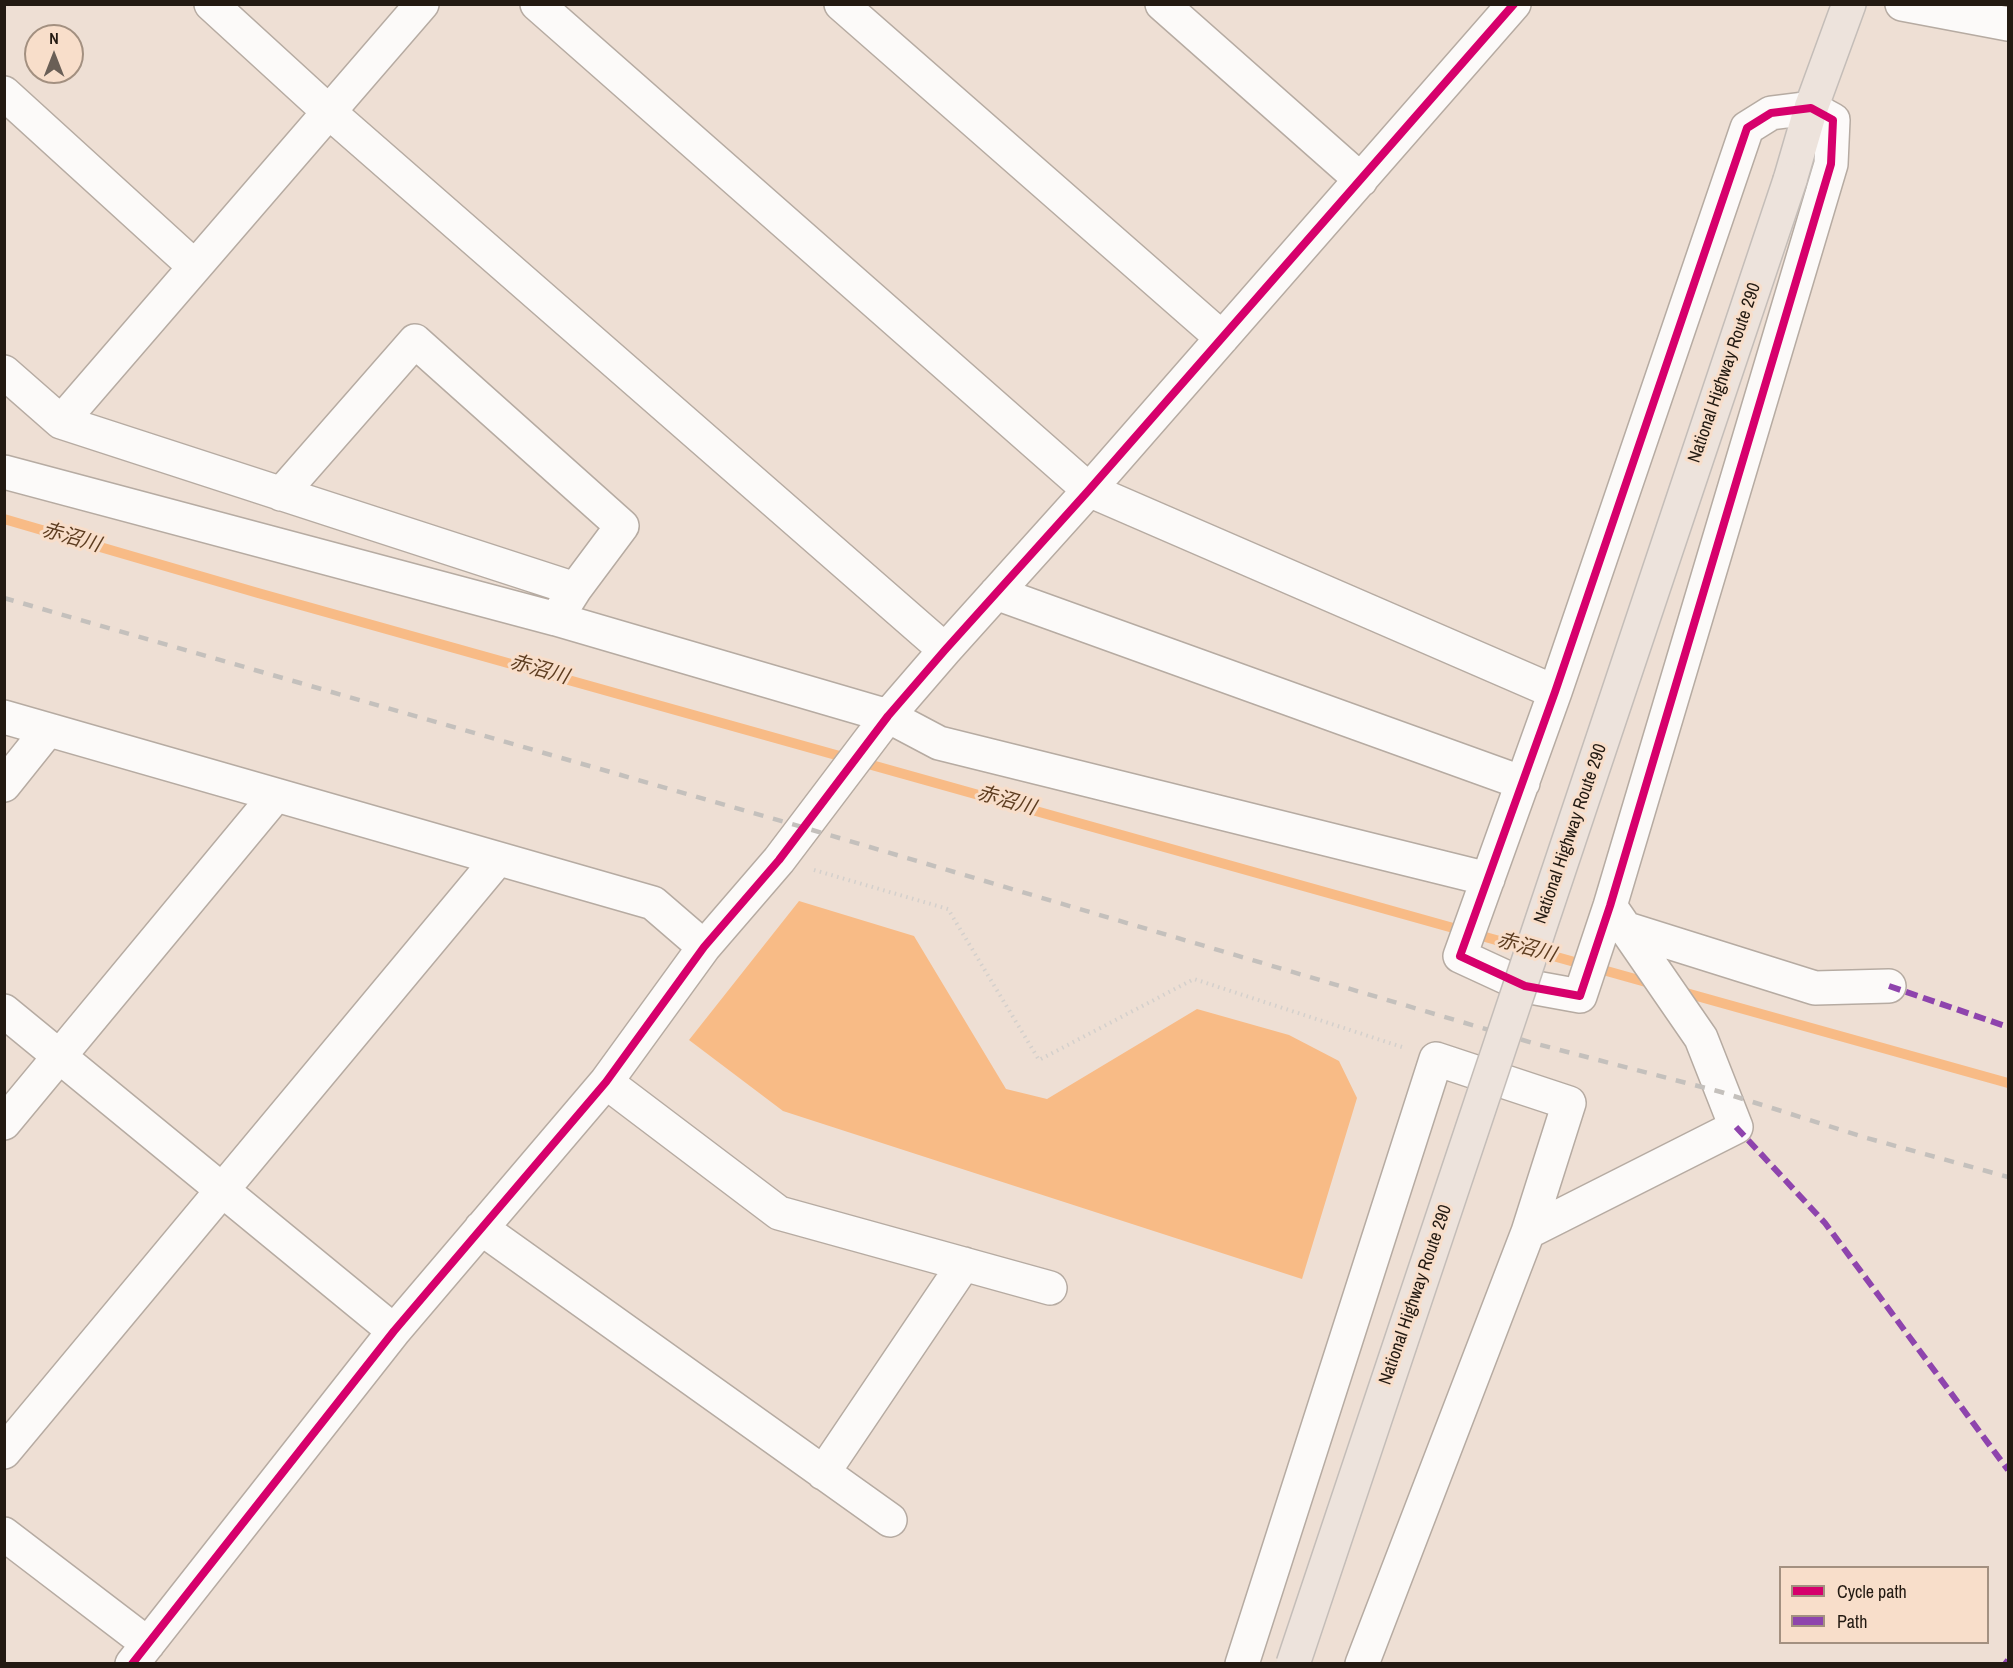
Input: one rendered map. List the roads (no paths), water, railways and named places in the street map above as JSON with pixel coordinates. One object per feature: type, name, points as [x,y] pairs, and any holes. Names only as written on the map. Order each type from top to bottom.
[{"type":"highway","name":"National Highway Route 290","points":[[1293,1664],[1790,180],[1811,108],[1849,4]]},
{"type":"street","points":[[211,4],[330,112],[945,650]]},
{"type":"street","points":[[61,422],[422,4]]},
{"type":"street","points":[[537,4],[1089,490],[1555,692]]},
{"type":"street","points":[[841,4],[1222,338]]},
{"type":"street","points":[[1162,4],[1361,180]]},
{"type":"street","points":[[4,1534],[140,1654],[394,1331],[606,1082],[704,947],[779,860],[888,716],[1514,4]]},
{"type":"street","points":[[1902,4],[2008,24]]},
{"type":"street","points":[[4,93],[195,267]]},
{"type":"street","points":[[1811,108],[1833,120],[1831,164],[1617,917],[1580,996],[1525,986],[1460,956],[1555,692],[1748,128],[1771,113],[1811,108]]},
{"type":"street","points":[[281,494],[415,341],[622,525],[556,619]]},
{"type":"street","points":[[4,372],[61,422],[575,589]]},
{"type":"street","points":[[4,472],[556,619],[888,716],[939,743],[1488,879]]},
{"type":"street","points":[[996,593],[1523,783]]},
{"type":"street","points":[[4,717],[652,903],[704,947]]},
{"type":"street","points":[[4,784],[48,730]]},
{"type":"street","points":[[4,1123],[276,795]]},
{"type":"street","points":[[4,1452],[498,859]]},
{"type":"street","points":[[1617,917],[1815,988],[1889,986]]},
{"type":"street","points":[[1528,1232],[1736,1127],[1701,1038],[1617,917]]},
{"type":"street","points":[[4,1011],[394,1331]]},
{"type":"street","points":[[1242,1664],[1436,1059],[1569,1103],[1528,1232],[1362,1664]]},
{"type":"street","points":[[606,1082],[779,1213],[1050,1288]]},
{"type":"street","points":[[481,1228],[890,1520]]},
{"type":"street","points":[[823,1473],[964,1264]]},
{"type":"waterway","name":"赤沼川","points":[[4,519],[258,593],[1653,984]]},
{"type":"waterway","name":"赤沼川","points":[[1679,991],[2008,1083]]},
{"type":"railway","points":[[4,598],[802,827],[1533,1043],[1721,1092],[1867,1138],[2008,1177]]}]
